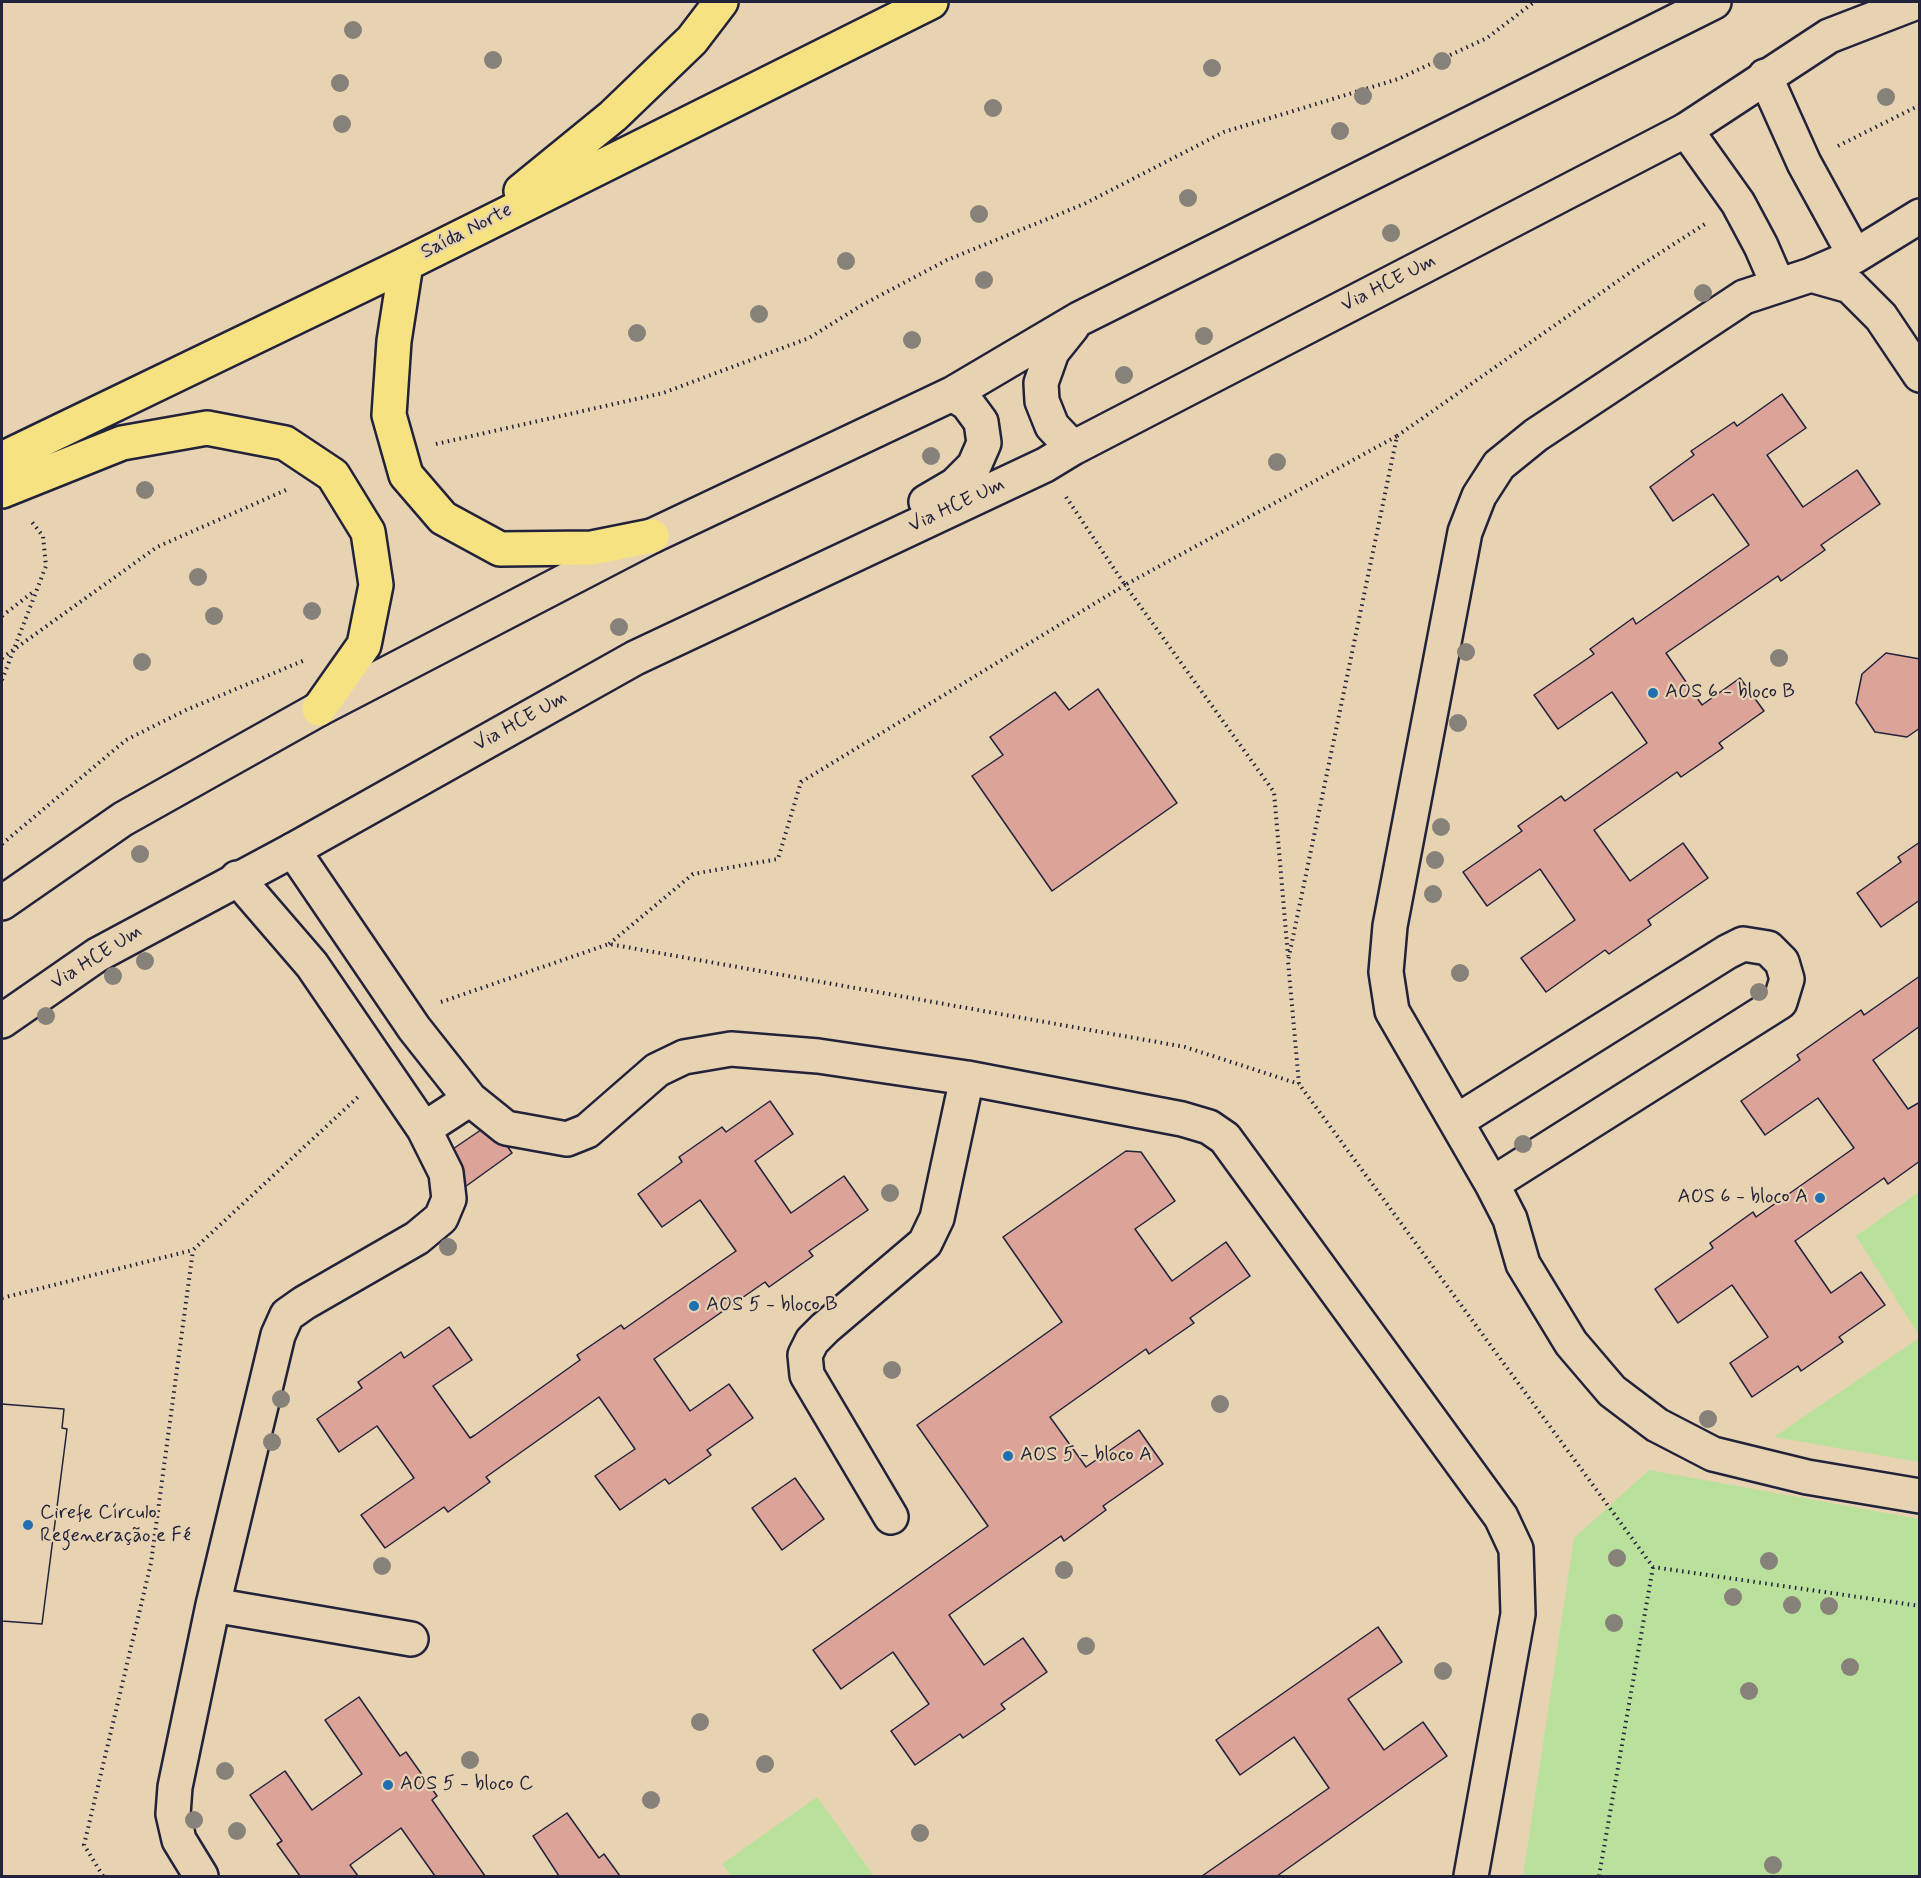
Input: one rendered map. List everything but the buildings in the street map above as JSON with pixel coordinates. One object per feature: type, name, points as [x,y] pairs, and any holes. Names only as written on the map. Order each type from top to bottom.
[{"type":"main road","points":[[475,228],[613,116],[692,40],[721,2]]},
{"type":"main road","name":"Saída Norte","points":[[4,480],[475,228],[931,2]]},
{"type":"main road","points":[[406,264],[394,341],[389,415],[406,475],[443,518],[500,549],[591,548],[652,536]]},
{"type":"main road","points":[[4,480],[122,443],[207,428],[285,443],[333,475],[368,532],[376,585],[364,645],[319,709]]},
{"type":"street","points":[[2,903],[123,819],[319,709],[652,536],[952,394],[1078,319],[1714,2]]},
{"type":"street","name":"Via HCE Um","points":[[2,1021],[97,955],[293,849],[635,658],[1045,465],[1073,448],[1686,130],[1828,36],[1917,2]]},
{"type":"street","points":[[1765,76],[1804,163],[1855,256]]},
{"type":"street","points":[[1686,130],[1738,203],[1761,246],[1778,285]]},
{"type":"street","points":[[1920,216],[1855,256],[1811,275],[1744,297],[1536,435],[1499,465],[1479,496],[1465,532],[1390,926],[1386,972],[1392,1011],[1492,1184],[1510,1219],[1523,1264],[1571,1343],[1612,1391],[1657,1425],[1713,1454],[1807,1477],[1920,1496]]},
{"type":"street","points":[[1811,275],[1850,286],[1881,317],[1920,375]]},
{"type":"street","points":[[1073,448],[1052,426],[1042,401],[1041,383],[1052,352],[1078,319]]},
{"type":"street","points":[[788,585],[955,485],[975,466],[984,443],[981,422],[968,403],[952,394]]},
{"type":"street","points":[[293,849],[414,1028],[470,1099],[506,1128],[567,1139],[587,1131],[657,1070],[704,1052],[731,1049],[818,1056],[967,1078],[1182,1119],[1209,1127],[1225,1138],[1501,1517],[1516,1549],[1518,1614],[1471,1876]]},
{"type":"street","points":[[201,1876],[179,1840],[173,1814],[174,1786],[213,1605],[278,1335],[287,1315],[417,1238],[441,1218],[449,1199],[446,1173],[424,1129],[312,965],[237,878]]},
{"type":"street","points":[[1457,1121],[1743,944],[1768,948],[1782,962],[1787,979],[1780,1002],[1492,1184]]},
{"type":"street","points":[[891,1516],[807,1375],[805,1355],[812,1341],[825,1328],[925,1243],[938,1218],[967,1078]]},
{"type":"street","points":[[424,1129],[470,1099]]},
{"type":"street","points":[[213,1605],[411,1639]]},
{"type":"path","points":[[399,450],[463,439],[663,393],[809,338],[862,305],[947,260],[1084,204],[1224,132],[1398,79],[1487,38],[1534,2]]},
{"type":"path","points":[[1804,163],[1920,105]]},
{"type":"path","points":[[1397,436],[1635,269],[1738,203]]},
{"type":"path","points":[[2,658],[157,547],[290,488],[333,475]]},
{"type":"path","points":[[2,680],[34,592],[46,566],[43,536],[4,480]]},
{"type":"path","points":[[441,1002],[609,944],[693,874],[778,859],[801,782],[1125,585],[1274,792],[1288,962]]},
{"type":"path","points":[[2,616],[34,592]]},
{"type":"path","points":[[2,844],[126,740],[186,710],[292,663],[364,645]]},
{"type":"path","points":[[609,944],[1185,1047],[1299,1084]]},
{"type":"path","points":[[2,1298],[193,1250],[361,1095]]},
{"type":"path","points":[[103,1876],[84,1845],[151,1563],[193,1250]]},
{"type":"path","points":[[1599,1876],[1653,1567]]},
{"type":"green space","points":[[1919,1192],[1919,1335],[1856,1236]]},
{"type":"green space","points":[[1919,1338],[1919,1462],[1774,1437]]},
{"type":"green space","points":[[1649,1470],[1919,1519],[1919,1876],[1523,1876],[1574,1538]]},
{"type":"green space","points":[[817,1797],[874,1876],[731,1876],[722,1864]]},
{"type":"place","name":"AOS 6 - bloco B","points":[[1653,693]]},
{"type":"place","name":"AOS 6 - bloco A","points":[[1820,1198]]},
{"type":"place","name":"AOS 5 - bloco B","points":[[694,1306]]},
{"type":"place","name":"AOS 5 - bloco A","points":[[1008,1456]]},
{"type":"place","name":"Cirefe Círculo Regeneração e Fé","points":[[28,1525]]},
{"type":"place","name":"AOS 5 - bloco C","points":[[388,1785]]}]
